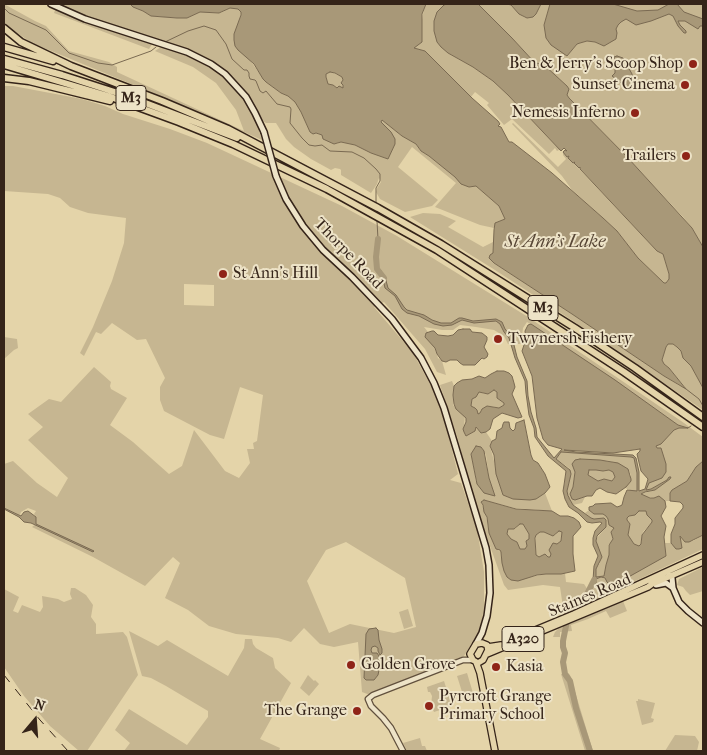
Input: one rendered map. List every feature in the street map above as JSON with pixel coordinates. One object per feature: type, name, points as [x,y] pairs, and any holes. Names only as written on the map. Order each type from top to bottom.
[{"type":"highway","points":[[4,28],[21,42],[71,66],[228,129],[256,145]]},
{"type":"highway","points":[[4,47],[71,66]]},
{"type":"highway","name":"M3","points":[[4,59],[127,96],[256,145],[376,211],[441,244],[575,328],[703,416]]},
{"type":"highway","name":"M3","points":[[4,65],[83,88],[179,122],[233,144],[376,211],[624,372],[703,427]]},
{"type":"highway","points":[[4,78],[29,81],[131,105]]},
{"type":"main road","name":"Thorpe Road","points":[[51,4],[85,19],[187,52],[211,64],[225,74],[246,98],[255,113],[264,132],[276,176],[286,199],[303,226],[323,250],[392,319],[421,358],[444,408],[486,548],[490,580],[489,601],[482,633],[476,644]]},
{"type":"main road","name":"Staines Road","points":[[487,648],[500,645],[648,587],[703,555]]},
{"type":"main road","name":"Staines Road","points":[[575,616],[667,575],[703,562]]},
{"type":"main road","points":[[673,585],[676,577],[688,569]]},
{"type":"main road","points":[[667,575],[683,606],[703,623]]},
{"type":"main road","points":[[648,587],[666,583],[673,585]]},
{"type":"main road","name":"Staines Road","points":[[487,648],[551,628],[559,622]]},
{"type":"main road","points":[[537,629],[548,626],[551,628]]},
{"type":"main road","name":"Thorpe Road","points":[[482,633],[487,648]]},
{"type":"main road","points":[[476,644],[487,648],[483,660],[478,663],[474,661],[470,654],[476,644]]},
{"type":"main road","name":"A320","points":[[480,673],[483,660]]},
{"type":"main road","name":"A320","points":[[474,661],[480,673],[495,751]]},
{"type":"street","points":[[403,751],[391,728],[371,706],[368,699],[373,695],[464,660],[470,654]]},
{"type":"street","points":[[464,660],[474,661]]},
{"type":"shaded area","points":[[4,4],[46,26],[69,51],[109,62],[117,67],[117,72],[244,131],[236,110],[216,83],[193,67],[155,51],[161,47],[169,47],[154,41],[149,49],[54,13],[57,4],[130,4],[151,16],[178,18],[187,18],[200,12],[220,13],[230,8],[237,8],[241,12],[239,22],[249,59],[266,82],[295,102],[310,132],[322,135],[336,144],[341,142],[355,145],[388,159],[394,146],[381,122],[382,120],[402,136],[416,144],[421,151],[469,187],[476,186],[499,206],[505,219],[497,222],[494,228],[480,225],[435,207],[456,183],[412,147],[398,167],[438,200],[432,206],[405,212],[380,199],[376,192],[381,182],[379,178],[371,193],[341,175],[340,169],[335,168],[331,170],[294,147],[286,139],[276,123],[266,123],[263,121],[242,87],[229,77],[246,97],[261,125],[259,131],[262,140],[32,43],[4,24]]},
{"type":"shaded area","points":[[426,4],[446,4],[437,12],[448,53],[493,81],[561,151],[557,151],[555,148],[549,154],[512,119],[504,125],[487,105],[489,103],[475,92],[471,97],[425,51],[413,48]]},
{"type":"shaded area","points":[[478,4],[509,4],[524,17],[530,18],[536,14],[541,4],[550,4],[544,25],[567,56],[580,43],[587,41],[605,45],[610,42],[610,4],[703,4],[703,247],[683,217],[569,98],[567,86],[543,64],[535,63]]},
{"type":"shaded area","points":[[330,72],[342,77],[343,88],[337,88],[328,84],[326,74]]},
{"type":"shaded area","points":[[4,86],[82,99],[207,143],[342,206],[397,236],[528,317],[703,437],[703,461],[696,467],[687,481],[672,490],[670,501],[665,501],[658,497],[643,496],[641,494],[655,490],[667,480],[646,490],[649,483],[666,469],[661,449],[656,446],[674,430],[688,428],[678,425],[527,322],[523,328],[521,344],[508,344],[504,336],[494,330],[460,325],[453,330],[424,327],[428,332],[425,335],[434,346],[438,358],[442,361],[446,375],[437,372],[425,349],[384,302],[374,307],[413,353],[435,393],[446,426],[458,474],[450,480],[461,483],[477,529],[484,572],[484,607],[480,632],[464,656],[370,695],[362,692],[358,642],[334,647],[320,644],[304,628],[291,642],[278,638],[236,634],[209,626],[188,610],[165,598],[180,563],[173,557],[145,586],[93,557],[32,527],[36,524],[34,514],[36,511],[28,508],[21,512],[20,515],[4,508],[4,464],[13,461],[37,483],[57,497],[68,478],[28,440],[43,427],[28,414],[49,399],[61,402],[94,367],[111,382],[111,389],[127,398],[110,425],[133,442],[169,474],[182,466],[194,430],[225,471],[239,478],[250,463],[247,449],[254,449],[253,443],[257,441],[263,395],[240,387],[224,439],[210,435],[164,411],[160,400],[160,387],[165,378],[146,339],[137,340],[112,323],[101,334],[96,332],[84,356],[80,353],[112,281],[124,243],[126,218],[88,213],[70,207],[60,198],[48,194],[4,191]],"holes":[[[184,284],[214,285],[214,306],[184,305]],[[346,542],[405,578],[416,627],[394,633],[350,624],[329,633],[307,581],[326,550]]]},
{"type":"shaded area","points":[[513,123],[558,167],[566,159],[563,152],[657,251],[663,254],[669,274],[669,279],[666,283],[638,258],[617,231],[572,190],[562,176]]},
{"type":"shaded area","points":[[423,213],[440,214],[456,221],[448,227],[483,247],[493,242],[494,263],[664,376],[685,387],[662,360],[668,344],[673,344],[681,351],[703,388],[703,410],[570,319],[410,217]]},
{"type":"shaded area","points":[[4,337],[17,339],[18,348],[4,359]]},
{"type":"shaded area","points":[[452,381],[454,386],[453,405],[465,416],[466,436],[476,428],[481,433],[486,432],[492,441],[490,446],[503,495],[513,499],[536,499],[545,493],[552,511],[514,508],[484,500],[481,502],[486,514],[489,533],[496,549],[501,552],[501,557],[525,578],[565,573],[566,582],[584,584],[588,590],[571,601],[567,612],[564,614],[560,587],[543,585],[508,590],[504,585],[476,507],[457,436],[440,385]],"holes":[[[482,448],[486,455],[489,478],[494,496],[476,481],[471,454]]]},
{"type":"shaded area","points":[[494,390],[497,392],[497,398],[504,405],[500,408],[489,406],[478,414],[477,410],[471,406],[472,399],[479,392],[486,394]]},
{"type":"shaded area","points":[[561,452],[634,458],[637,473],[637,491],[625,488],[630,482],[631,475],[628,469],[610,461],[579,459],[570,494],[574,500],[585,497],[582,503],[573,505],[567,491],[571,472],[569,468],[556,459]]},
{"type":"shaded area","points":[[589,470],[609,470],[613,472],[615,477],[612,481],[604,479],[598,481],[588,475]]},
{"type":"shaded area","points":[[589,510],[594,514],[606,516],[614,528],[611,532],[612,541],[608,545],[609,557],[605,576],[596,577],[596,569],[600,563],[596,539],[606,527],[604,518],[592,519],[585,513]]},
{"type":"shaded area","points":[[639,511],[646,511],[652,522],[643,532],[639,546],[634,544],[628,535],[630,524],[627,517],[635,515]]},
{"type":"shaded area","points":[[520,524],[523,524],[529,534],[526,549],[520,549],[517,542],[507,534],[508,529],[515,529]]},
{"type":"shaded area","points":[[559,531],[562,532],[561,541],[557,544],[550,557],[545,555],[539,557],[536,555],[536,535],[544,532],[555,535]]},
{"type":"shaded area","points":[[703,535],[703,549],[574,610],[587,600],[596,579],[601,577],[605,579],[666,555],[665,543],[682,546],[679,536],[686,542],[693,541]]},
{"type":"shaded area","points":[[703,567],[703,591],[690,595],[683,587],[677,585],[679,579]]},
{"type":"shaded area","points":[[71,588],[75,588],[86,595],[93,605],[91,617],[96,624],[96,634],[123,632],[127,637],[138,675],[87,751],[79,751],[50,726],[24,696],[4,667],[4,589],[19,597],[13,611],[18,613],[22,605],[40,612],[43,607],[42,596],[64,602],[72,599],[70,594]]},
{"type":"shaded area","points":[[623,601],[627,611],[610,618],[606,611],[571,625],[572,631],[560,632],[560,637],[553,637],[558,629]]},
{"type":"shaded area","points":[[408,609],[413,626],[404,629],[399,612]]},
{"type":"shaded area","points":[[129,631],[158,646],[167,640],[228,676],[244,648],[245,639],[252,639],[256,648],[273,658],[275,668],[291,683],[260,739],[280,748],[279,751],[124,751],[130,743],[115,730],[129,709],[187,745],[208,717],[208,711],[151,678],[142,676]]},
{"type":"shaded area","points":[[467,673],[473,693],[463,695],[457,676]]},
{"type":"shaded area","points":[[568,673],[593,751],[585,751],[561,674]]},
{"type":"shaded area","points":[[308,675],[319,684],[309,696],[300,688]]},
{"type":"shaded area","points":[[444,681],[452,706],[434,712],[431,706],[432,696],[428,692],[427,687]]},
{"type":"shaded area","points":[[638,699],[655,703],[651,718],[654,719],[653,722],[642,725],[636,701]]},
{"type":"shaded area","points":[[675,735],[695,736],[699,742],[697,751],[665,751]]},
{"type":"shaded area","points":[[420,738],[422,746],[425,746],[427,751],[407,751],[403,743]]},
{"type":"water","name":"St Ann's Lake","points":[[130,4],[426,4],[422,14],[422,42],[414,48],[425,51],[498,121],[500,124],[498,126],[501,127],[509,142],[512,142],[552,173],[603,218],[617,231],[638,258],[666,283],[669,279],[669,274],[663,254],[657,251],[580,167],[575,162],[573,163],[568,158],[569,156],[567,157],[563,152],[567,151],[564,148],[561,151],[493,81],[448,53],[437,42],[434,21],[437,12],[444,5],[478,4],[535,63],[543,64],[567,86],[569,98],[628,158],[692,228],[703,247],[703,388],[691,366],[683,358],[681,351],[673,344],[668,344],[662,360],[686,389],[494,263],[489,258],[493,253],[495,223],[505,219],[499,206],[476,186],[469,187],[461,184],[455,177],[421,151],[416,144],[402,136],[382,120],[381,122],[395,139],[395,144],[388,159],[355,145],[341,142],[334,144],[323,139],[322,135],[310,132],[295,102],[266,82],[254,64],[235,46],[234,34],[241,15],[238,9],[230,8],[219,13],[200,12],[187,18],[177,18],[151,16]],"holes":[[[330,72],[342,77],[341,83],[343,88],[339,86],[337,88],[328,84],[326,74]]]},
{"type":"water","points":[[507,4],[541,4],[533,17],[527,18]]},
{"type":"water","points":[[550,4],[613,4],[637,11],[658,10],[669,4],[677,4],[684,12],[703,19],[703,26],[700,26],[698,29],[685,21],[678,21],[686,31],[684,33],[673,16],[669,14],[636,25],[626,19],[616,29],[616,39],[604,46],[587,41],[577,44],[567,56],[551,45],[546,38],[544,25]]},
{"type":"water","points":[[614,57],[623,58],[632,74],[633,83],[629,89],[612,76],[615,73],[615,69],[619,67],[614,60]]},
{"type":"water","points":[[381,271],[388,288],[396,295],[407,310],[424,315],[432,320],[441,323],[451,323],[462,318],[473,321],[496,319],[502,322],[512,337],[517,357],[527,381],[528,396],[537,437],[554,458],[562,449],[548,445],[543,439],[537,418],[532,376],[522,351],[526,339],[525,331],[528,325],[531,324],[678,425],[688,428],[674,430],[661,444],[656,446],[661,448],[666,464],[666,472],[662,478],[649,483],[646,490],[671,477],[655,490],[641,494],[650,498],[659,496],[665,501],[666,507],[661,516],[666,526],[664,537],[666,556],[616,584],[609,584],[605,578],[601,577],[596,579],[593,587],[590,587],[598,556],[593,545],[593,538],[595,531],[602,523],[587,522],[569,507],[563,491],[566,471],[548,456],[535,437],[529,415],[525,381],[509,338],[500,324],[496,321],[474,323],[462,320],[452,325],[443,326],[407,313],[402,309],[395,296],[385,288],[379,273]],"holes":[[[640,449],[637,454],[641,471],[648,479],[645,489],[639,491],[639,472],[636,458],[633,455],[564,450],[613,453]],[[561,452],[634,458],[637,473],[637,491],[627,490],[622,505],[617,507],[611,503],[595,504],[589,507],[589,510],[594,514],[606,516],[609,525],[614,528],[611,532],[613,539],[609,545],[609,555],[604,576],[596,577],[596,569],[602,557],[596,541],[597,536],[606,527],[606,520],[604,518],[591,518],[573,505],[567,491],[571,474],[570,470],[556,459]],[[639,511],[646,511],[652,520],[642,535],[639,546],[634,544],[628,535],[630,524],[627,518]]]},
{"type":"water","points":[[463,329],[482,333],[487,337],[484,347],[488,354],[487,357],[482,358],[475,365],[463,365],[457,360],[442,361],[435,348],[425,337],[426,333],[432,331],[438,335],[448,336]]},
{"type":"water","points":[[497,371],[504,371],[512,376],[515,387],[512,394],[522,417],[518,418],[502,413],[493,419],[490,429],[486,432],[481,433],[476,427],[475,431],[466,436],[463,429],[466,418],[456,409],[454,404],[454,386],[462,380],[479,376],[485,378]],"holes":[[[494,390],[497,392],[497,398],[504,403],[499,408],[487,406],[478,414],[477,410],[471,406],[472,399],[479,392],[488,394]]]},
{"type":"water","points":[[524,420],[531,455],[545,474],[550,487],[536,499],[530,500],[513,499],[503,495],[496,474],[494,455],[490,446],[492,441],[496,439],[497,431],[502,428],[504,422],[509,422],[510,428],[513,431],[516,423]]},
{"type":"water","points":[[476,446],[481,447],[484,451],[489,478],[495,496],[484,493],[477,484],[471,454]]},
{"type":"water","points":[[575,460],[600,460],[618,463],[628,469],[631,481],[616,494],[600,488],[592,496],[572,499],[570,494],[575,472],[572,464]],"holes":[[[589,470],[609,470],[613,472],[615,477],[612,481],[604,479],[598,481],[588,475]]]},
{"type":"water","points":[[703,461],[703,535],[689,542],[685,542],[680,536],[682,548],[676,549],[671,543],[671,534],[675,518],[683,508],[683,505],[680,502],[670,501],[670,493],[687,481],[696,467]]},
{"type":"water","points":[[484,500],[516,509],[552,511],[560,516],[574,518],[581,527],[573,536],[575,571],[561,574],[537,575],[518,581],[511,580],[504,571],[501,552],[496,549],[489,533],[487,517],[481,502]],"holes":[[[523,524],[529,534],[525,549],[520,549],[517,542],[507,534],[508,529],[514,529]],[[559,531],[562,532],[561,541],[557,544],[553,543],[549,550],[550,557],[545,554],[539,557],[536,555],[536,535],[544,532],[553,536]]]},
{"type":"water","points":[[4,508],[21,516],[24,512],[28,511],[36,517],[36,524],[94,551],[31,523],[24,522]]},
{"type":"water","points":[[376,628],[382,653],[380,655],[378,648],[375,646],[371,650],[372,653],[377,653],[379,656],[379,670],[374,680],[366,680],[364,678],[366,634],[369,629]]},
{"type":"waterway","points":[[4,8],[9,13],[46,30],[69,53],[98,63],[112,65],[151,51],[156,47]]},
{"type":"waterway","points":[[165,42],[204,26],[216,30],[226,44],[232,59],[244,70],[247,70],[250,79],[256,81],[260,91],[263,93],[266,91],[277,104],[290,107],[290,123],[309,145],[322,145],[330,151],[352,152],[364,158],[376,169],[380,174],[380,181],[376,188],[376,204]]},
{"type":"waterway","points":[[377,221],[378,239]]},
{"type":"waterway","points":[[378,239],[377,269],[384,278]]},
{"type":"waterway","points":[[686,389],[699,399],[703,406]]},
{"type":"waterway","points":[[590,751],[576,708],[570,681],[565,674],[563,641],[569,611],[584,600],[594,580]]},
{"type":"railway","points":[[4,675],[68,751]]},
{"type":"place","name":"Ben & Jerry's Scoop Shop","points":[[693,64]]},
{"type":"place","name":"Sunset Cinema","points":[[685,85]]},
{"type":"place","name":"Nemesis Inferno","points":[[635,113]]},
{"type":"place","name":"Trailers","points":[[686,156]]},
{"type":"place","name":"St Ann's Hill","points":[[223,274]]},
{"type":"place","name":"Twynersh Fishery","points":[[498,339]]},
{"type":"place","name":"Golden Grove","points":[[351,665]]},
{"type":"place","name":"Kasia","points":[[496,667]]},
{"type":"place","name":"Pyrcroft Grange Primary School","points":[[429,706]]},
{"type":"place","name":"The Grange","points":[[357,711]]}]
